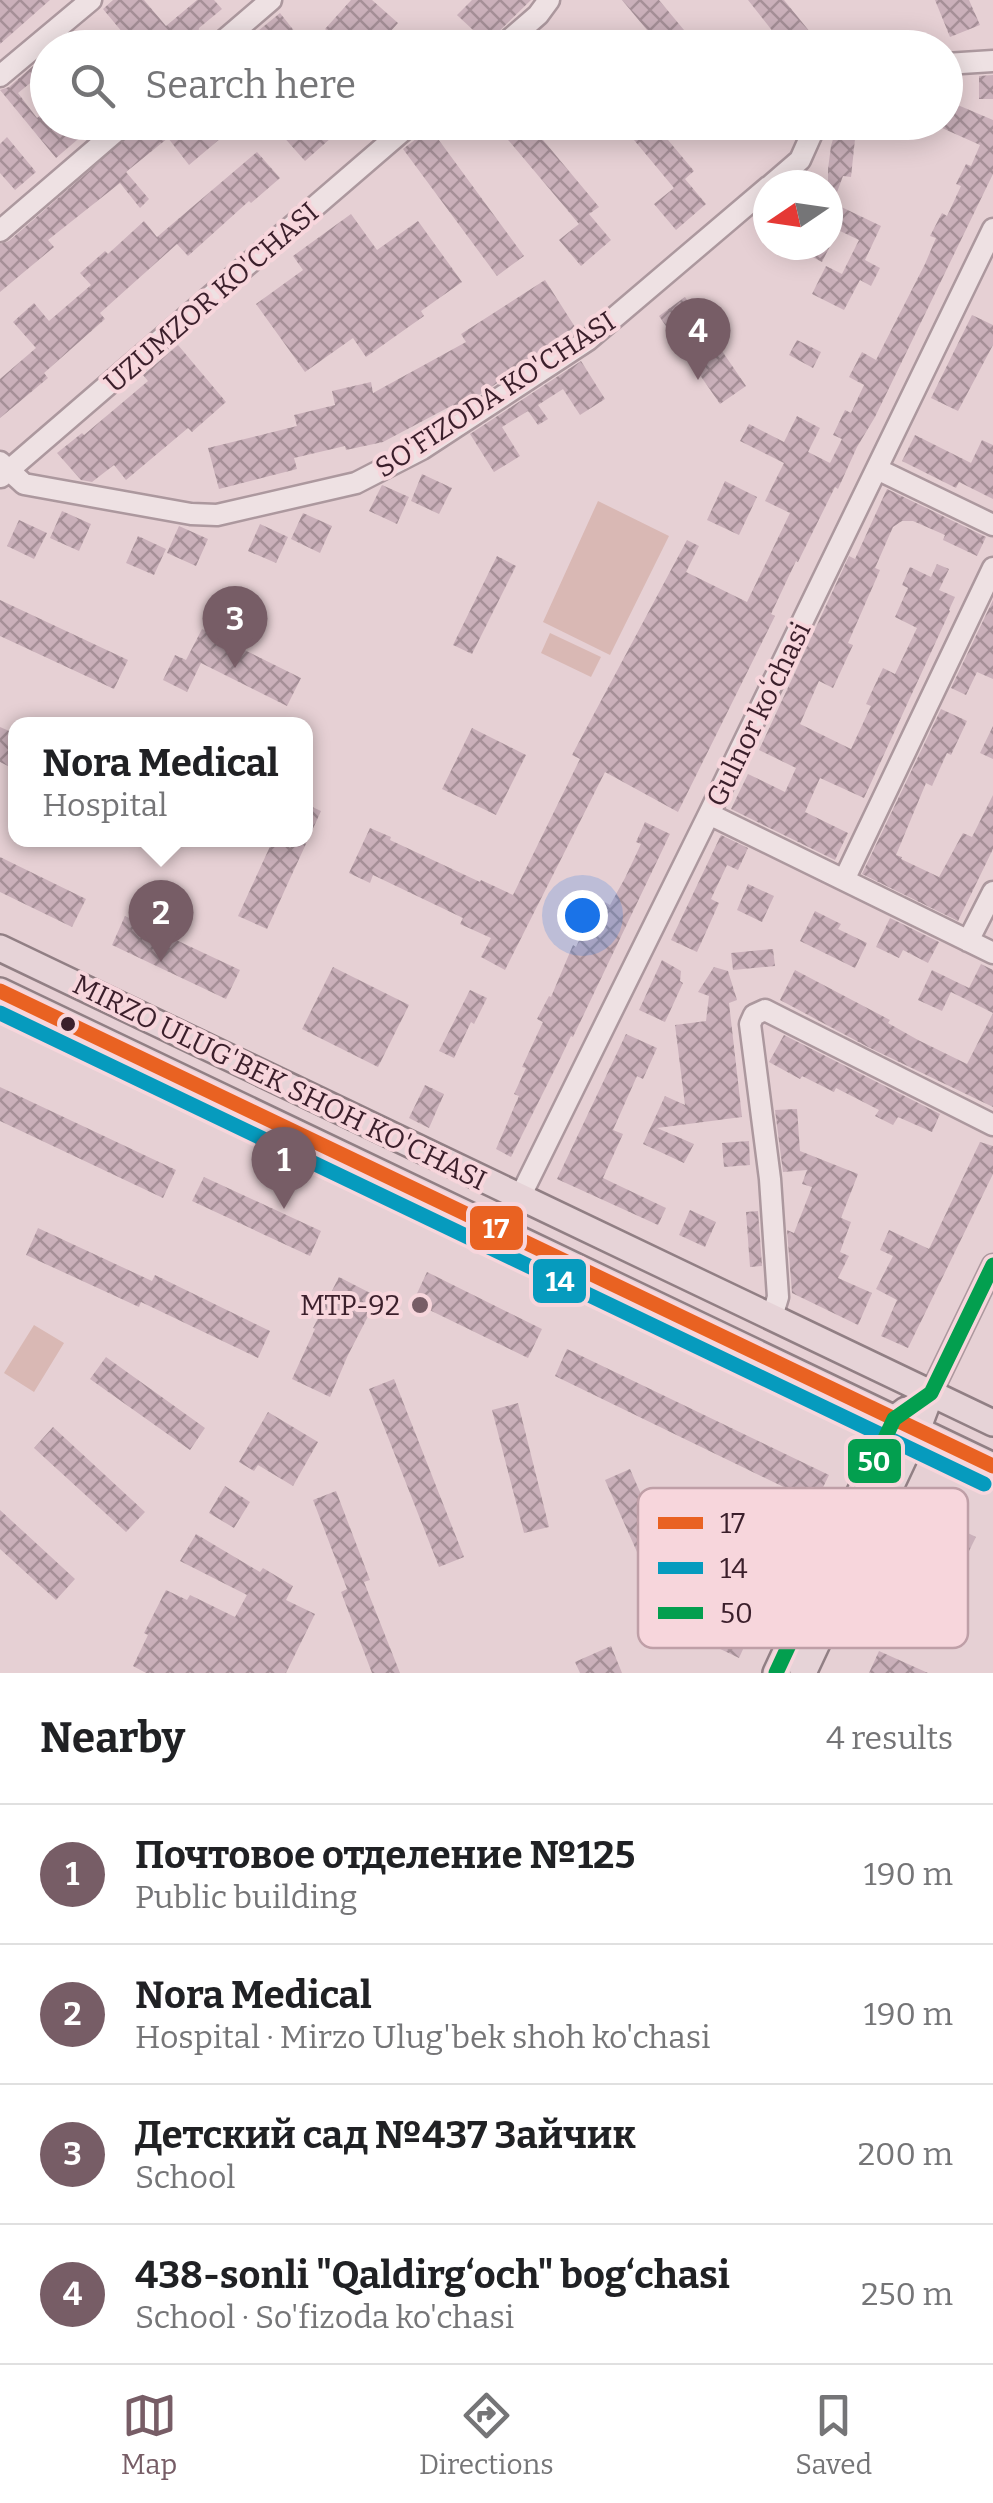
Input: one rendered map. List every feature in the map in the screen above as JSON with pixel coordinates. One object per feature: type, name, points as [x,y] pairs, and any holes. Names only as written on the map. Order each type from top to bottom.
[{"type":"main road","name":"MIRZO ULUG'BEK SHOH KO'CHASI","points":[[0,948],[993,1423]]},
{"type":"main road","name":"MIRZO ULUG'BEK SHOH KO'CHASI","points":[[0,992],[993,1466]]},
{"type":"main road","points":[[873,1488],[906,1424],[930,1393]]},
{"type":"main road","points":[[880,1488],[906,1424]]},
{"type":"main road","points":[[776,1673],[789,1648]]},
{"type":"main road","points":[[803,1673],[813,1648]]},
{"type":"street","points":[[55,30],[91,0]]},
{"type":"street","points":[[237,30],[271,0]]},
{"type":"street","points":[[521,30],[548,0]]},
{"type":"street","points":[[0,76],[30,51]]},
{"type":"street","points":[[963,63],[993,61]]},
{"type":"street","points":[[0,231],[106,140]]},
{"type":"street","name":"UZUMZOR KO'CHASI","points":[[3,470],[392,140]]},
{"type":"street","name":"SO'FIZODA KO'CHASI","points":[[788,170],[800,160],[809,140]]},
{"type":"street","name":"SO'FIZODA KO'CHASI","points":[[3,470],[24,484],[191,514],[217,515],[356,484],[422,449],[588,340],[753,200]]},
{"type":"street","name":"Gulnor koʻchasi","points":[[520,1197],[993,229]]},
{"type":"street","points":[[877,469],[993,525]]},
{"type":"street","points":[[0,497],[3,470]]},
{"type":"street","points":[[844,880],[993,568]]},
{"type":"street","points":[[709,814],[993,953]]},
{"type":"street","points":[[968,940],[993,892]]},
{"type":"street","points":[[772,1317],[778,1297],[770,1179],[750,1024],[754,1015],[764,1010],[993,1126]]},
{"type":"street","points":[[930,1393],[993,1265]]},
{"type":"shaded area","points":[[598,501],[669,536],[610,655],[543,622]]},
{"type":"shaded area","points":[[550,633],[601,657],[591,677],[541,653]]},
{"type":"shaded area","points":[[34,1325],[64,1343],[34,1392],[4,1373]]},
{"type":"building","points":[[0,0],[50,0],[0,44]]},
{"type":"building","points":[[113,0],[144,0],[166,26],[197,0],[214,0],[222,9],[199,30],[120,30],[103,9]]},
{"type":"building","points":[[351,0],[372,0],[398,23],[392,30],[325,29]]},
{"type":"building","points":[[472,0],[531,0],[500,30],[473,30],[457,15]]},
{"type":"building","points":[[622,0],[659,0],[684,30],[647,30]]},
{"type":"building","points":[[748,0],[784,0],[808,30],[772,30]]},
{"type":"building","points":[[935,0],[969,0],[980,25],[963,32],[947,30]]},
{"type":"building","points":[[280,13],[293,30],[259,30]]},
{"type":"building","points":[[30,69],[30,83],[18,93],[30,109],[30,126],[0,90]]},
{"type":"building","points":[[993,75],[993,99],[979,99],[979,76]]},
{"type":"building","points":[[963,107],[993,120],[993,174],[875,417],[796,561],[771,614],[775,616],[678,812],[605,772],[505,970],[481,957],[491,938],[460,924],[463,918],[373,875],[370,883],[349,873],[370,828],[513,895],[580,759],[572,755],[687,540],[699,546],[686,572],[747,602],[790,513],[765,501],[784,463],[740,441],[749,424],[784,442],[797,416],[820,428],[808,452],[830,463],[842,439],[833,435],[845,410],[851,413],[864,385],[849,377],[862,352],[876,360],[925,264],[936,238],[930,236],[942,213],[947,216],[961,186],[956,184],[966,164],[971,166],[980,145],[963,137]]},
{"type":"building","points":[[7,137],[36,172],[15,190],[0,173],[0,144]]},
{"type":"building","points":[[41,140],[77,140],[56,158]]},
{"type":"building","points":[[124,140],[166,140],[126,172],[149,199],[140,208],[120,183],[48,240],[54,247],[0,292],[0,244],[9,241]]},
{"type":"building","points":[[170,140],[219,140],[189,165]]},
{"type":"building","points":[[286,140],[329,140],[305,161]]},
{"type":"building","points":[[415,140],[439,140],[524,256],[497,276],[403,149]]},
{"type":"building","points":[[508,140],[543,140],[599,207],[589,214],[611,240],[581,266],[559,240],[579,224]]},
{"type":"building","points":[[634,140],[668,140],[694,171],[685,179],[706,204],[676,230],[654,204],[674,188]]},
{"type":"building","points":[[833,140],[855,140],[851,177],[843,176],[843,170],[828,169]]},
{"type":"building","points":[[257,152],[280,178],[188,256],[177,244],[100,313],[105,319],[44,373],[48,378],[0,418],[0,379],[36,348],[13,322],[34,303],[49,321],[91,285],[80,273],[105,251],[108,254],[144,221],[157,237]]},
{"type":"building","points":[[843,208],[881,226],[865,260],[880,268],[871,286],[860,280],[844,310],[812,294],[826,266],[842,274],[859,240],[843,232]]},
{"type":"building","points":[[351,214],[377,250],[418,221],[462,282],[421,311],[424,316],[366,357],[353,338],[305,372],[256,304],[303,270],[293,256]]},
{"type":"building","points":[[545,280],[575,327],[564,334],[566,338],[456,410],[453,405],[383,442],[294,458],[297,469],[219,489],[208,448],[297,426],[294,415],[335,405],[332,391],[371,382],[373,393],[466,342],[461,334]]},
{"type":"building","points":[[685,297],[746,386],[720,404],[659,316]]},
{"type":"building","points":[[972,315],[993,325],[993,345],[958,411],[931,398]]},
{"type":"building","points":[[797,340],[821,352],[813,368],[789,355]]},
{"type":"building","points":[[178,345],[226,402],[126,480],[114,465],[92,482],[81,480],[57,453],[148,381],[143,375]]},
{"type":"building","points":[[581,361],[605,399],[580,415],[563,389],[538,405],[548,419],[538,425],[528,411],[502,427],[520,456],[494,472],[470,434]]},
{"type":"building","points":[[915,435],[971,463],[982,440],[993,445],[993,499],[959,482],[956,488],[902,461]]},
{"type":"building","points":[[422,474],[452,488],[439,514],[411,501]]},
{"type":"building","points":[[725,481],[757,497],[739,535],[707,520]]},
{"type":"building","points":[[382,485],[409,497],[397,524],[369,511]]},
{"type":"building","points":[[887,489],[986,537],[977,556],[943,540],[945,535],[913,521],[902,521],[893,527],[875,568],[880,570],[848,643],[853,645],[833,688],[819,681],[800,724],[851,749],[883,668],[895,674],[917,628],[895,617],[908,588],[902,585],[910,567],[931,577],[937,564],[949,569],[939,590],[955,597],[950,611],[864,798],[820,778],[805,812],[848,833],[835,860],[731,809],[748,774],[785,792],[796,768],[759,750],[849,556],[855,559]]},
{"type":"building","points":[[62,511],[91,524],[79,551],[50,538]]},
{"type":"building","points":[[303,513],[332,526],[320,553],[291,539]]},
{"type":"building","points":[[19,520],[47,533],[34,559],[7,546]]},
{"type":"building","points":[[260,524],[288,537],[276,563],[248,551]]},
{"type":"building","points":[[179,526],[208,539],[196,566],[167,553]]},
{"type":"building","points":[[138,536],[166,549],[154,575],[126,563]]},
{"type":"building","points":[[497,556],[516,566],[472,654],[453,645]]},
{"type":"building","points":[[0,600],[128,660],[114,689],[0,636]]},
{"type":"building","points":[[993,600],[993,679],[977,672],[966,695],[951,688]]},
{"type":"building","points":[[202,629],[301,678],[287,706],[201,663],[187,692],[163,680],[175,655],[186,660]]},
{"type":"building","points":[[941,709],[967,721],[932,786],[926,783],[896,855],[939,877],[963,833],[972,837],[993,795],[993,849],[958,921],[862,874]]},
{"type":"building","points":[[993,726],[993,759],[980,753]]},
{"type":"building","points":[[0,727],[8,730],[8,766],[0,762]]},
{"type":"building","points":[[472,728],[526,755],[496,815],[442,789]]},
{"type":"building","points":[[313,807],[321,811],[313,828]]},
{"type":"building","points":[[645,822],[670,834],[511,1157],[496,1149],[519,1096],[514,1094],[526,1068],[522,1067],[543,1022],[537,1019],[573,945],[576,947],[588,921],[594,924],[605,902],[610,905],[625,878],[641,844],[636,842]]},
{"type":"building","points":[[721,835],[748,848],[738,870],[727,865],[711,899],[719,903],[697,952],[671,940]]},
{"type":"building","points":[[270,847],[305,847],[267,929],[238,916]]},
{"type":"building","points":[[0,857],[86,899],[72,927],[0,892]]},
{"type":"building","points":[[748,884],[774,896],[762,922],[737,910]]},
{"type":"building","points":[[815,911],[841,924],[838,929],[867,943],[855,968],[800,941]]},
{"type":"building","points":[[125,916],[240,970],[226,999],[112,945]]},
{"type":"building","points":[[890,918],[939,942],[928,963],[903,950],[899,958],[876,947]]},
{"type":"building","points":[[773,949],[775,966],[733,970],[731,953]]},
{"type":"building","points":[[662,960],[681,971],[683,983],[665,1022],[639,1010]]},
{"type":"building","points":[[981,964],[993,970],[993,1013],[951,992],[942,1011],[918,1000],[932,970],[969,988]]},
{"type":"building","points":[[333,967],[409,1005],[378,1067],[302,1029]]},
{"type":"building","points":[[714,967],[728,971],[737,1000],[729,1003],[742,1117],[657,1128],[694,1144],[684,1163],[643,1144],[665,1096],[685,1105],[675,1025],[706,1021],[709,996],[698,992]]},
{"type":"building","points":[[795,970],[967,1064],[993,1013],[993,1107],[780,1000]]},
{"type":"building","points":[[470,990],[487,998],[454,1058],[439,1051]]},
{"type":"building","points":[[626,1034],[657,1048],[643,1079],[637,1076],[613,1130],[623,1134],[603,1178],[666,1208],[658,1225],[557,1179]]},
{"type":"building","points":[[784,1035],[940,1114],[932,1132],[898,1117],[893,1125],[875,1116],[879,1110],[836,1088],[834,1092],[802,1076],[800,1079],[769,1062]]},
{"type":"building","points":[[425,1085],[444,1094],[429,1128],[409,1118]]},
{"type":"building","points":[[0,1087],[176,1170],[163,1198],[0,1121]]},
{"type":"building","points":[[797,1109],[800,1151],[858,1174],[841,1218],[851,1222],[840,1252],[849,1256],[838,1278],[872,1293],[858,1325],[792,1293],[787,1230],[794,1233],[812,1187],[802,1184],[807,1170],[783,1172],[775,1110]]},
{"type":"building","points":[[749,1141],[750,1165],[724,1167],[722,1143]]},
{"type":"building","points":[[980,1142],[993,1146],[993,1174],[908,1348],[881,1336],[897,1300],[876,1289],[893,1256],[880,1250],[889,1230],[929,1249]]},
{"type":"building","points":[[204,1177],[321,1231],[310,1256],[192,1201]]},
{"type":"building","points":[[690,1210],[716,1222],[705,1247],[679,1235]]},
{"type":"building","points":[[758,1211],[762,1266],[750,1267],[746,1212]]},
{"type":"building","points":[[38,1228],[152,1281],[155,1275],[270,1331],[258,1358],[141,1302],[139,1307],[26,1255]]},
{"type":"building","points":[[427,1272],[542,1329],[528,1358],[413,1302]]},
{"type":"building","points":[[339,1277],[378,1297],[330,1397],[292,1379]]},
{"type":"building","points":[[567,1349],[829,1475],[823,1488],[786,1488],[555,1376]]},
{"type":"building","points":[[106,1357],[205,1428],[190,1450],[90,1379]]},
{"type":"building","points":[[394,1379],[464,1557],[439,1567],[369,1389]]},
{"type":"building","points":[[518,1403],[549,1527],[524,1533],[492,1410]]},
{"type":"building","points":[[268,1412],[318,1442],[293,1486],[258,1465],[254,1471],[239,1462]]},
{"type":"building","points":[[53,1427],[145,1512],[126,1532],[34,1448]]},
{"type":"building","points":[[630,1469],[638,1488],[638,1554],[605,1480]]},
{"type":"building","points":[[225,1486],[250,1502],[234,1528],[209,1513]]},
{"type":"building","points":[[336,1491],[370,1580],[364,1582],[400,1673],[372,1673],[341,1592],[347,1589],[313,1500]]},
{"type":"building","points":[[0,1510],[75,1579],[56,1600],[0,1549]]},
{"type":"building","points":[[968,1533],[976,1537],[968,1553]]},
{"type":"building","points":[[196,1534],[260,1572],[263,1568],[293,1586],[286,1600],[315,1614],[286,1673],[146,1673],[133,1666],[148,1635],[144,1633],[166,1590],[187,1600],[190,1595],[235,1617],[247,1595],[180,1561]]},
{"type":"building","points":[[611,1646],[622,1673],[580,1673],[575,1662]]},
{"type":"building","points":[[718,1648],[744,1648],[739,1658]]},
{"type":"building","points":[[879,1651],[928,1673],[869,1673]]},
{"type":"transit line","name":"17","points":[[0,991],[993,1466]]},
{"type":"transit line","name":"14","points":[[0,1013],[984,1484]]},
{"type":"transit line","name":"50","points":[[862,1488],[894,1419],[931,1393],[993,1265]]},
{"type":"transit line","name":"50","points":[[776,1673],[788,1648]]},
{"type":"place","name":"438-sonli \"Qaldirg‘och\" bog‘chasi","points":[[698,380]]},
{"type":"place","name":"Детский сад №437 Зайчик","points":[[235,668]]},
{"type":"place","name":"Nora Medical","points":[[161,962]]},
{"type":"place","name":"Почтовое отделение №125","points":[[284,1209]]},
{"type":"place","name":"MTP-92","points":[[420,1305]]}]
